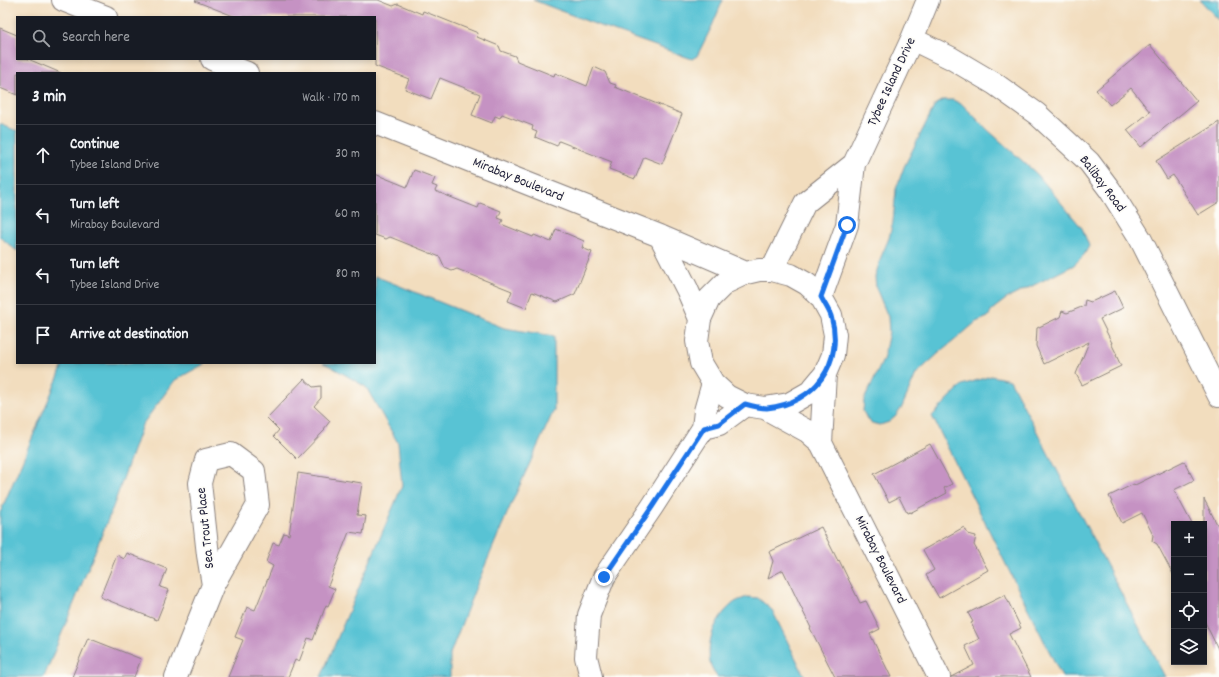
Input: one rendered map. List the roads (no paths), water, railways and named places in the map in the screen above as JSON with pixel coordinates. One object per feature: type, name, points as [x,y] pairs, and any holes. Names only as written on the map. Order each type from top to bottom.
[{"type":"street","points":[[63,0],[103,16]]},
{"type":"street","name":"Tybee Island Drive","points":[[821,297],[847,225],[854,164],[912,39],[928,0]]},
{"type":"street","name":"Balibay Road","points":[[912,39],[951,58],[995,84],[1037,114],[1089,162],[1110,190],[1140,238],[1219,396]]},
{"type":"street","points":[[214,60],[244,72]]},
{"type":"street","name":"Mirabay Boulevard","points":[[376,124],[660,236],[746,273]]},
{"type":"street","name":"Tybee Island Drive","points":[[772,270],[805,203],[854,164]]},
{"type":"street","points":[[810,199],[837,206],[848,215]]},
{"type":"street","points":[[660,236],[687,289],[700,319]]},
{"type":"street","name":"Mirabay Boulevard","points":[[755,406],[789,404],[810,392],[825,374],[833,355],[835,335],[831,315],[821,297],[807,284],[791,275],[772,270],[759,270],[746,273],[725,283],[709,299],[700,319],[697,341],[701,363],[713,382],[727,396],[755,406],[807,432],[821,443],[939,677]]},
{"type":"street","name":"Mirabay Boulevard","points":[[821,443],[825,374]]},
{"type":"street","points":[[591,677],[586,657],[589,615],[604,577],[704,428],[705,411],[713,382]]},
{"type":"street","points":[[704,428],[719,424],[755,406]]},
{"type":"street","name":"Sea Trout Place","points":[[176,677],[213,585],[258,505],[254,470],[231,454],[206,460],[200,483],[213,585]]},
{"type":"water","points":[[533,0],[723,0],[697,56],[692,59],[605,28]]},
{"type":"water","points":[[1200,0],[1219,0],[1219,20]]},
{"type":"water","points":[[944,100],[953,100],[963,105],[989,131],[1037,174],[1082,228],[1089,246],[1084,255],[1074,265],[1006,299],[993,309],[988,317],[976,322],[939,353],[916,374],[902,407],[896,416],[889,422],[880,425],[872,423],[867,419],[863,411],[864,400],[883,360],[889,332],[888,317],[876,288],[875,277],[889,238],[893,222],[896,189],[904,167],[935,105]]},
{"type":"water","points":[[0,124],[16,131],[16,250],[0,237]]},
{"type":"water","points":[[376,276],[504,328],[554,336],[554,410],[509,509],[473,594],[450,654],[450,677],[321,677],[402,486],[398,443],[366,387],[325,364],[376,364]]},
{"type":"water","points":[[62,364],[204,364],[175,380],[142,425],[113,507],[44,677],[0,677],[0,513],[62,368]]},
{"type":"water","points":[[991,376],[1010,380],[1165,677],[1062,677],[932,416],[962,385]]},
{"type":"water","points":[[747,597],[758,598],[772,610],[805,677],[717,677],[711,665],[709,654],[711,637],[714,629],[728,608],[736,601]]}]
